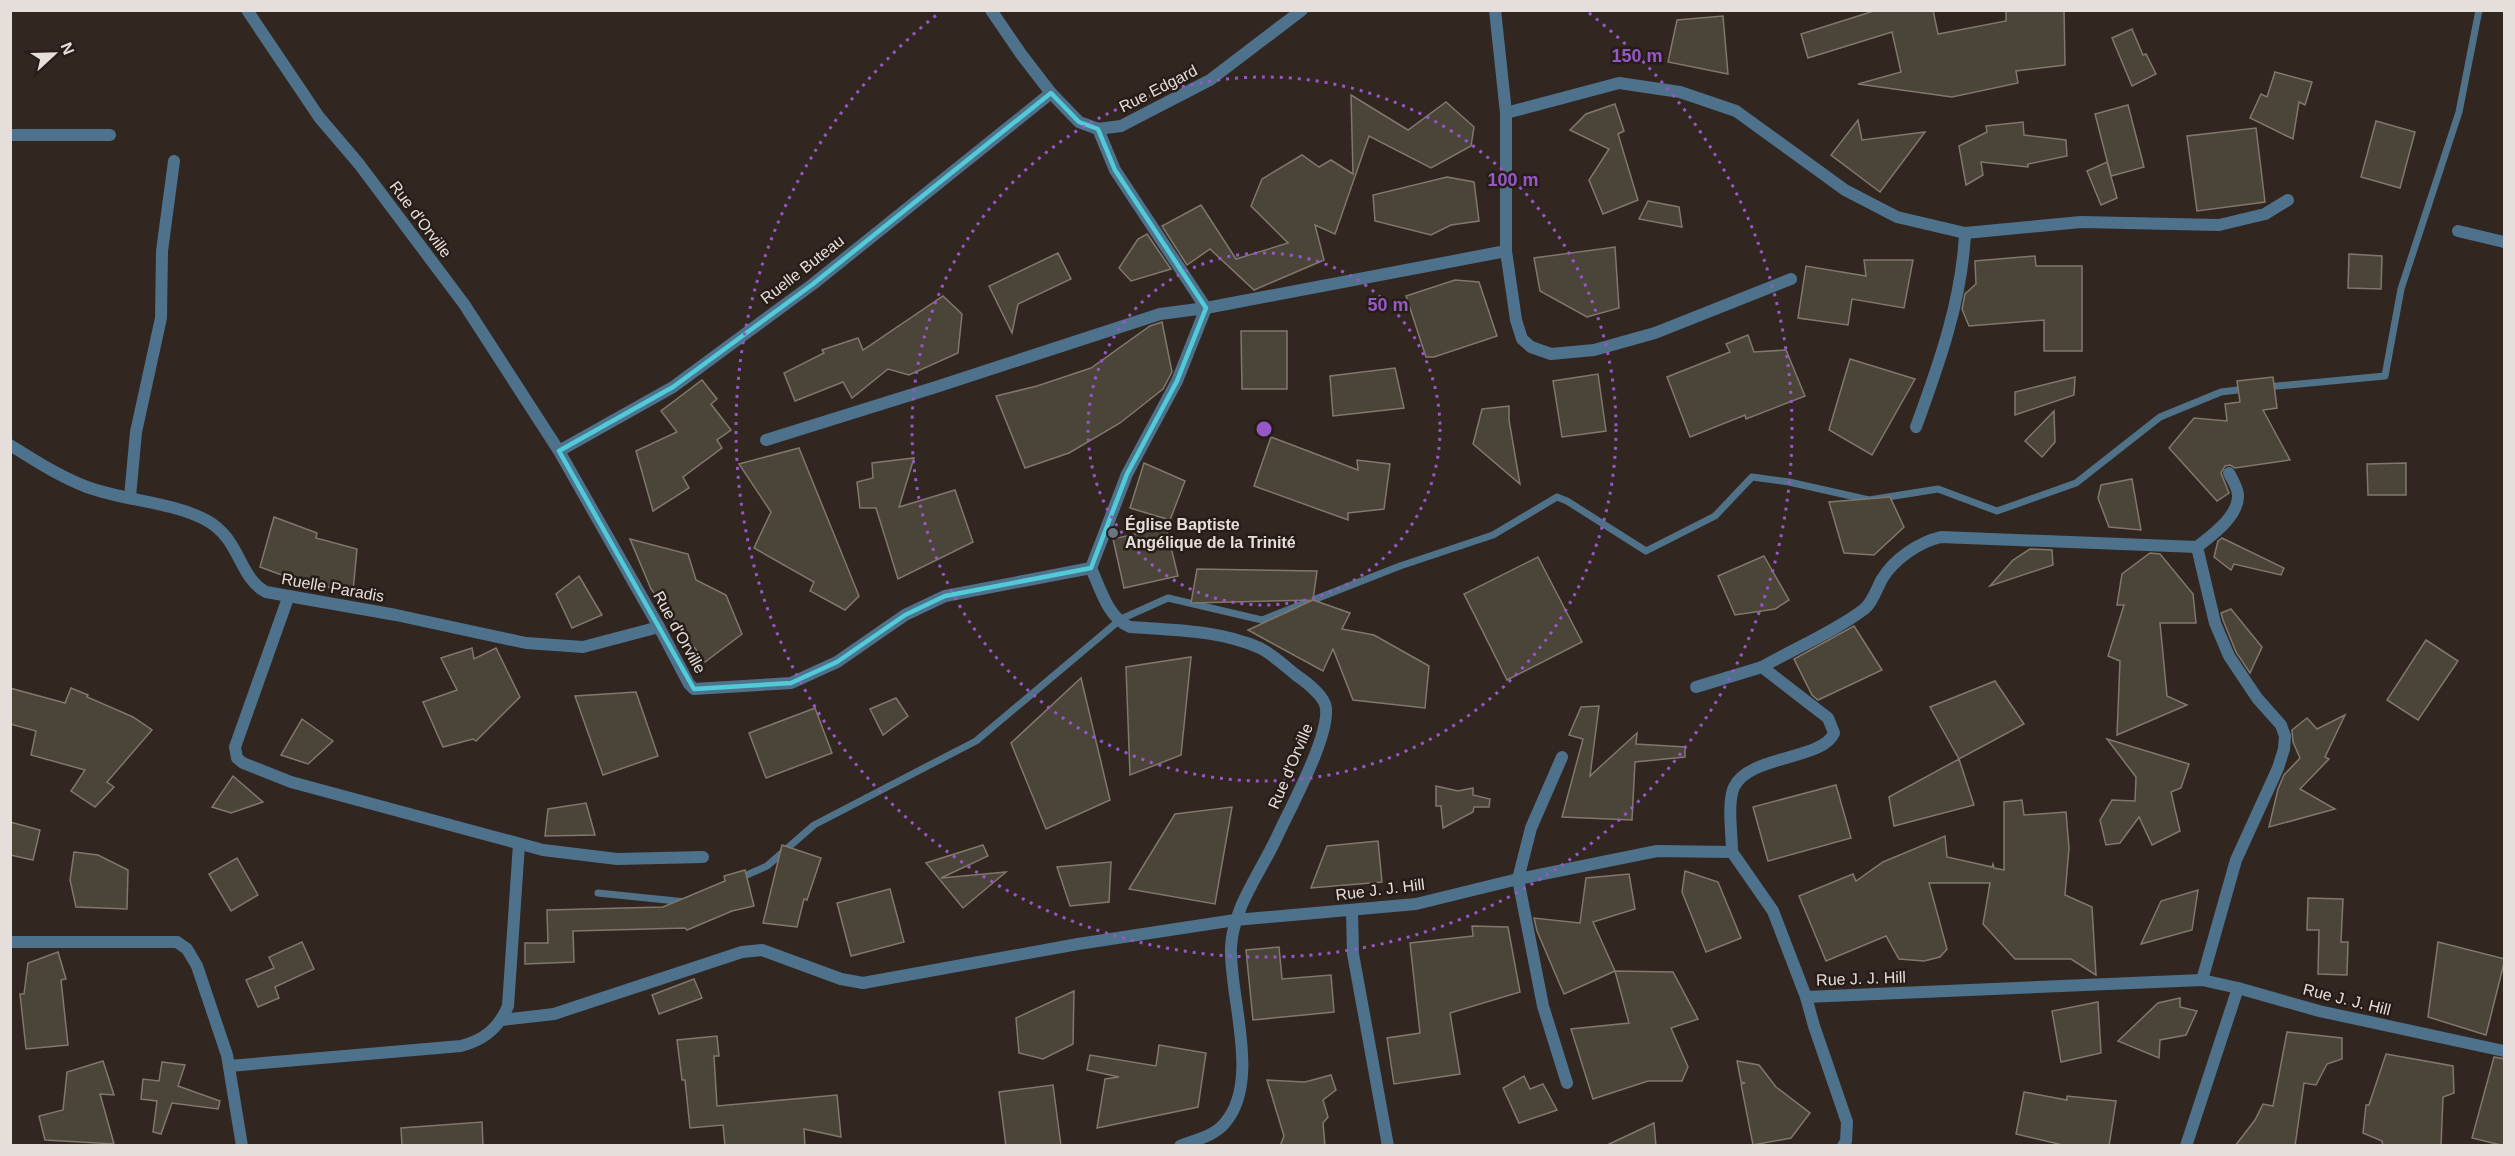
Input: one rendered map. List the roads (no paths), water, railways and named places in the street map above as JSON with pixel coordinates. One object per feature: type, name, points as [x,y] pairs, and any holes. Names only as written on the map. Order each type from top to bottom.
[{"type":"street","name":"Rue d'Orville","points":[[247,10],[320,117],[359,164],[464,304],[559,451],[689,684],[694,689],[791,683],[837,662],[905,615],[945,596],[1091,568],[1107,603],[1118,620],[1130,627],[1209,633],[1261,648],[1311,687],[1324,704],[1326,725],[1313,759],[1263,867],[1235,920]]},
{"type":"street","points":[[991,10],[1051,93],[1079,122],[1098,129],[1115,170],[1206,308]]},
{"type":"street","name":"Rue Edgard","points":[[1098,129],[1121,126],[1210,80],[1302,10]]},
{"type":"street","points":[[1495,10],[1506,113],[1506,251],[1516,320],[1522,339],[1531,347],[1551,354],[1594,350],[1654,333],[1791,279]]},
{"type":"street","points":[[1506,113],[1619,83],[1680,92],[1736,111],[1845,190],[1898,217],[1965,233],[2081,222],[2219,225],[2265,214],[2288,200]]},
{"type":"street","name":"Ruelle Buteau","points":[[559,451],[674,387],[813,284],[1051,93]]},
{"type":"street","points":[[10,135],[110,135]]},
{"type":"street","points":[[130,497],[136,432],[162,318],[162,251],[174,161]]},
{"type":"street","points":[[2458,231],[2505,242]]},
{"type":"street","points":[[1916,427],[1941,357],[1963,264],[1965,233]]},
{"type":"street","points":[[766,440],[1160,314],[1206,308],[1506,251]]},
{"type":"street","points":[[1091,568],[1127,474],[1177,381],[1206,308]]},
{"type":"street","name":"Ruelle Paradis","points":[[10,445],[86,487],[130,497],[207,521],[228,538],[256,587],[266,592],[288,598],[396,615],[526,643],[583,647],[659,627]]},
{"type":"street","points":[[1696,687],[1762,667],[1825,634],[1866,609],[1884,575],[1910,551],[1927,540],[1941,537],[2197,547],[2228,518],[2237,503],[2238,493],[2229,473]]},
{"type":"street","points":[[2197,547],[2215,624],[2229,656],[2258,698],[2281,725],[2285,736],[2284,749],[2278,768],[2236,860],[2202,980]]},
{"type":"street","points":[[288,598],[235,747],[237,758],[243,763],[291,782],[543,850],[617,859],[703,857]]},
{"type":"street","points":[[1732,852],[1731,807],[1734,787],[1742,778],[1761,766],[1825,744],[1831,740],[1834,733],[1828,718],[1762,667]]},
{"type":"street","points":[[1562,757],[1531,828],[1518,879],[1543,1006],[1567,1083]]},
{"type":"street","points":[[229,1066],[461,1046],[486,1036],[502,1020],[508,1006],[519,844]]},
{"type":"street","name":"Rue J. J. Hill","points":[[502,1020],[554,1014],[742,952],[762,950],[841,979],[863,983],[1078,944],[1235,920],[1416,904],[1518,879],[1658,851],[1732,852],[1773,911],[1806,997],[2202,980],[2319,1011],[2505,1051]]},
{"type":"street","points":[[1352,910],[1353,954],[1388,1146]]},
{"type":"street","points":[[1180,1146],[1205,1137],[1224,1124],[1236,1104],[1242,1086],[1238,1008],[1231,948],[1235,920]]},
{"type":"street","points":[[10,942],[177,942],[187,949],[197,966],[229,1066],[242,1146]]},
{"type":"street","points":[[2186,1146],[2238,988]]},
{"type":"street","points":[[1806,997],[1847,1122],[1846,1141],[1843,1146]]},
{"type":"waterway","points":[[2266,387],[2385,376],[2401,289],[2459,112],[2479,10]]},
{"type":"waterway","points":[[740,878],[767,866],[814,825],[976,741],[1121,619],[1168,598],[1262,620],[1400,566],[1493,535],[1557,497],[1646,551],[1715,516],[1752,477],[1789,482],[1869,500],[1938,489],[1997,511],[2076,483],[2160,417],[2221,392],[2246,389]]},
{"type":"waterway","points":[[598,893],[686,902]]},
{"type":"place","name":"Église Baptiste Angélique de la Trinité","points":[[1113,533]]}]
